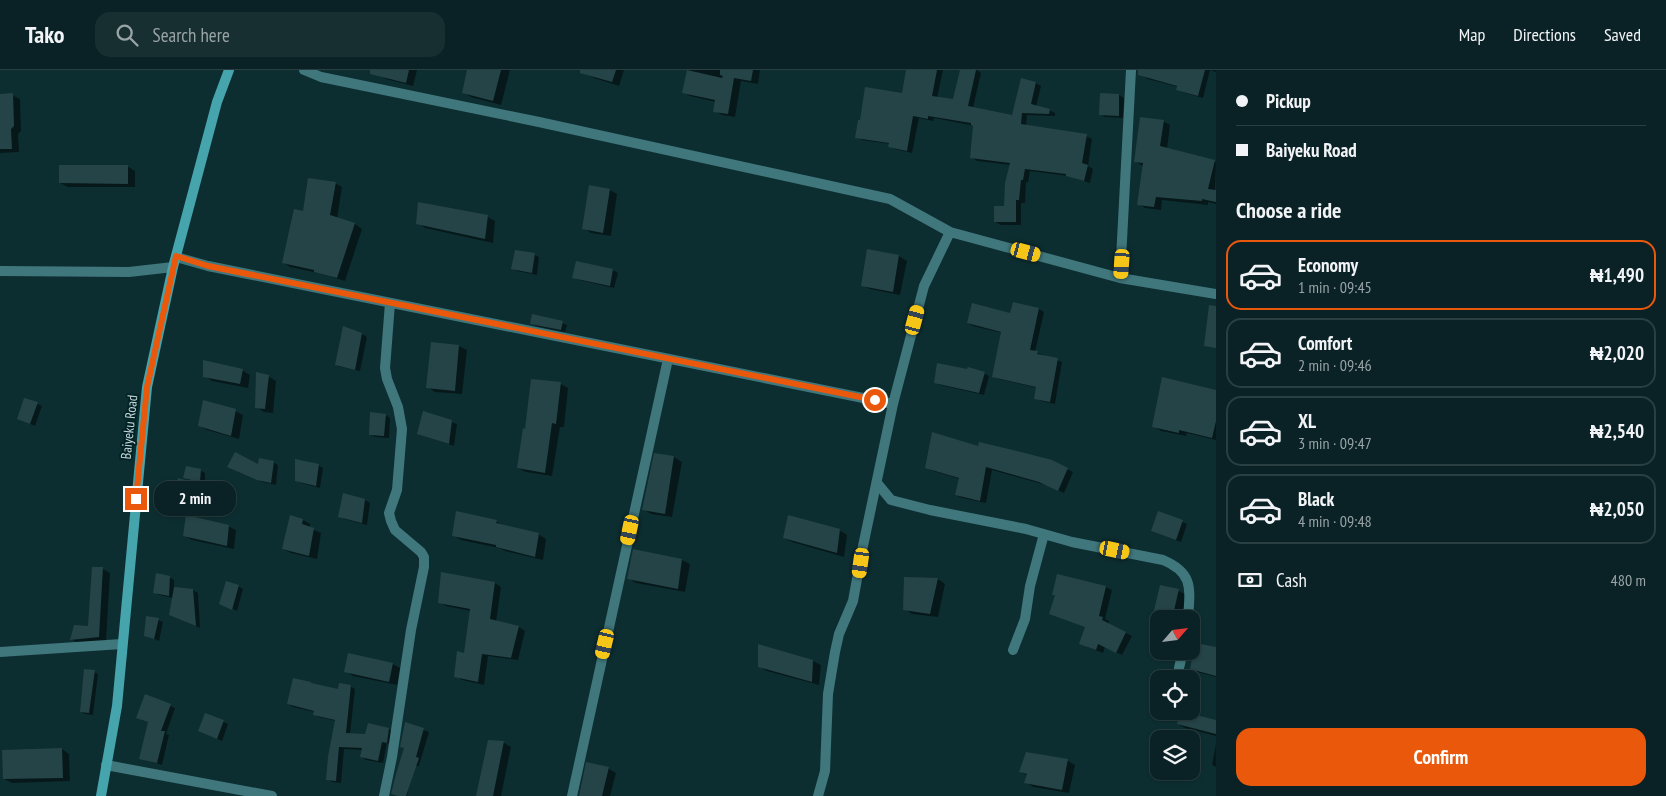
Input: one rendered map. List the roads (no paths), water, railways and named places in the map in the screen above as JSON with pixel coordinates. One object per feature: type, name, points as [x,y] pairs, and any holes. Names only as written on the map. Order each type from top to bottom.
[{"type":"main road","name":"Baiyeku Road","points":[[101,796],[117,706],[147,387],[173,267],[217,102],[229,70]]},
{"type":"street","points":[[304,70],[321,77],[539,122],[890,199],[950,232],[1120,278],[1216,294]]},
{"type":"street","points":[[1120,278],[1131,70]]},
{"type":"street","points":[[818,796],[825,771],[828,694],[835,652],[840,634],[854,601],[863,546],[893,404],[924,286],[950,232]]},
{"type":"street","points":[[176,256],[208,266],[893,404]]},
{"type":"street","points":[[0,271],[129,272],[173,267]]},
{"type":"street","points":[[384,796],[392,757],[411,630],[424,567],[424,557],[421,552],[395,530],[389,513],[397,490],[402,429],[398,407],[387,379],[385,368],[390,303]]},
{"type":"street","points":[[572,796],[668,359]]},
{"type":"street","points":[[877,482],[891,500],[930,510],[1026,529],[1072,542],[1163,560],[1173,564],[1181,570],[1189,586],[1188,610]]},
{"type":"street","points":[[1013,650],[1025,619],[1030,586],[1044,534]]},
{"type":"street","points":[[0,652],[122,644]]},
{"type":"street","points":[[1179,668],[1181,660]]},
{"type":"street","points":[[106,765],[272,796]]}]
